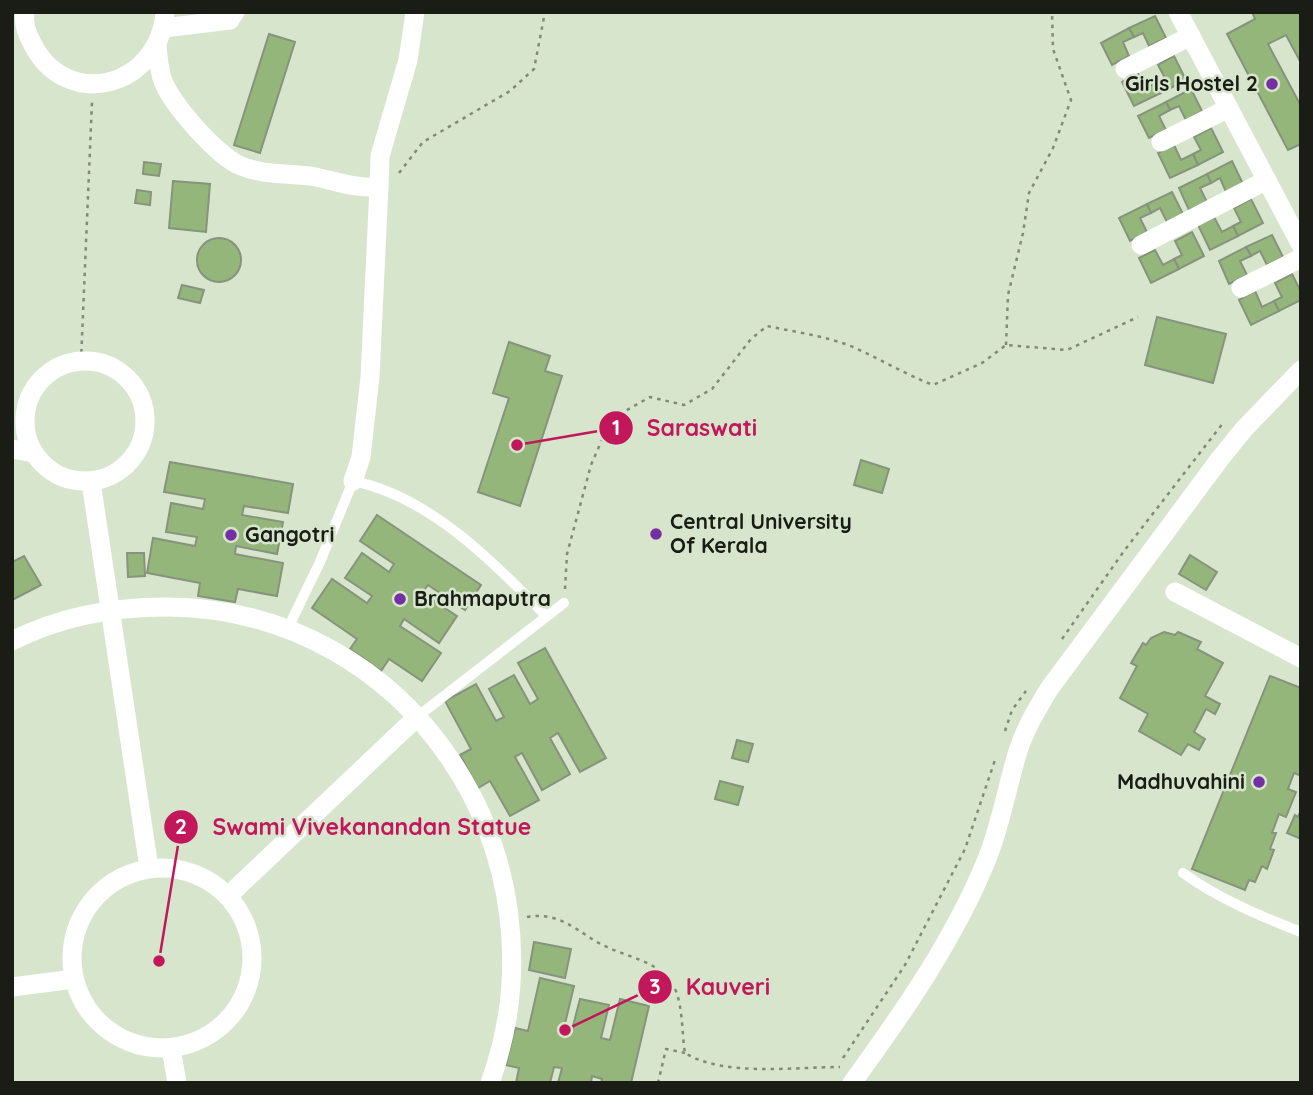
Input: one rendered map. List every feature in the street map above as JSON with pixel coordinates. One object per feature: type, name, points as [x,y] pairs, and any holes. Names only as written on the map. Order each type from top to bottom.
[{"type":"street","points":[[162,29],[230,20],[234,12]]},
{"type":"street","points":[[353,481],[361,457],[370,377],[380,156],[408,60],[415,12]]},
{"type":"street","points":[[1178,12],[1267,180],[1295,221],[1301,245]]},
{"type":"street","points":[[20,16],[38,55],[54,71],[74,81],[93,84],[112,82],[130,74],[145,62],[162,29]]},
{"type":"street","points":[[162,29],[162,80],[181,110],[221,154],[239,165],[265,173],[290,173],[364,188],[378,194]]},
{"type":"street","points":[[1125,69],[1191,36]]},
{"type":"street","points":[[1161,142],[1229,108]]},
{"type":"street","points":[[1141,246],[1267,180]]},
{"type":"street","points":[[1241,288],[1301,258]]},
{"type":"street","points":[[81,361],[98,362],[114,368],[128,379],[138,392],[144,408],[145,425],[138,449],[122,469],[107,478],[91,482],[64,478],[42,464],[33,453],[19,415],[39,383],[51,372],[81,361]]},
{"type":"street","points":[[858,1075],[929,969],[972,894],[998,827],[1018,750],[1042,700],[1219,460],[1244,429],[1301,370]]},
{"type":"street","points":[[12,449],[33,453]]},
{"type":"street","points":[[91,482],[149,868]]},
{"type":"street","points":[[1175,592],[1301,658]]},
{"type":"street","points":[[12,641],[48,626],[111,611],[146,607],[194,609],[253,619],[316,642],[353,663],[395,695],[418,717],[453,762],[480,811],[500,864],[510,920],[511,991],[506,1027],[489,1083]]},
{"type":"street","points":[[228,896],[418,717]]},
{"type":"street","points":[[171,867],[192,872],[212,882],[228,896],[243,916],[251,940],[252,965],[247,990],[235,1012],[217,1030],[195,1042],[171,1048],[145,1048],[121,1039],[99,1024],[83,1003],[74,979],[72,954],[76,929],[87,907],[104,889],[125,875],[149,868],[171,867]]},
{"type":"street","points":[[12,987],[74,979]]},
{"type":"street","points":[[171,1048],[177,1083]]},
{"type":"lane","points":[[287,630],[320,562],[353,481],[369,484],[403,499],[458,534],[511,578],[545,617]]},
{"type":"lane","points":[[418,717],[564,603]]},
{"type":"lane","points":[[1183,873],[1205,889],[1301,932]]},
{"type":"path","points":[[378,194],[423,142],[510,91],[534,69],[545,12]]},
{"type":"path","points":[[1006,345],[1009,295],[1029,193],[1053,148],[1071,100],[1053,49],[1052,12]]},
{"type":"path","points":[[81,361],[93,84]]},
{"type":"path","points":[[564,603],[567,554],[591,465],[611,419],[650,397],[684,405],[712,389],[751,339],[767,326],[813,335],[852,347],[901,373],[933,385],[982,363],[1006,345],[1067,350],[1138,317]]},
{"type":"path","points":[[510,920],[532,916],[564,921],[607,947],[657,968],[670,980],[676,993],[685,1053]]},
{"type":"path","points":[[658,1083],[666,1049],[685,1053],[697,1060],[738,1068],[858,1075]]},
{"type":"building","name":"Girls Hostel 2","points":[[1252,12],[1301,12],[1301,63],[1286,35],[1268,44],[1301,106],[1301,144],[1288,150],[1227,34],[1255,19]]},
{"type":"building","points":[[1155,16],[1166,38],[1149,46],[1143,33],[1134,37],[1129,28]]},
{"type":"building","points":[[1129,28],[1134,37],[1123,42],[1129,56],[1112,65],[1101,43]]},
{"type":"building","points":[[269,34],[295,42],[260,153],[234,145]]},
{"type":"building","points":[[1174,56],[1186,80],[1161,93],[1157,82],[1165,78],[1158,65]]},
{"type":"building","points":[[1138,73],[1145,88],[1157,82],[1161,93],[1134,106],[1122,82]]},
{"type":"building","points":[[1191,89],[1202,111],[1186,120],[1179,106],[1170,110],[1166,102]]},
{"type":"building","points":[[1166,102],[1170,110],[1159,116],[1166,130],[1149,138],[1138,116]]},
{"type":"building","points":[[1211,128],[1223,152],[1198,165],[1193,154],[1201,150],[1194,137]]},
{"type":"building","points":[[1174,145],[1181,160],[1193,154],[1198,165],[1170,178],[1158,153]]},
{"type":"building","points":[[1232,161],[1243,184],[1226,192],[1220,178],[1211,183],[1207,174]]},
{"type":"building","points":[[144,162],[161,164],[159,176],[143,174]]},
{"type":"building","points":[[1207,174],[1211,183],[1200,188],[1207,202],[1189,210],[1179,188]]},
{"type":"building","points":[[173,181],[210,184],[206,232],[169,228]]},
{"type":"building","points":[[137,190],[151,192],[150,205],[135,203]]},
{"type":"building","points":[[1172,192],[1183,214],[1167,222],[1160,208],[1151,213],[1147,204]]},
{"type":"building","points":[[1251,199],[1263,223],[1238,236],[1233,226],[1241,222],[1234,208]]},
{"type":"building","points":[[1147,204],[1151,213],[1140,218],[1147,232],[1130,241],[1119,218]]},
{"type":"building","points":[[1214,217],[1222,232],[1233,226],[1238,236],[1210,250],[1198,225]]},
{"type":"building","points":[[1192,232],[1204,256],[1179,269],[1174,259],[1182,255],[1175,241]]},
{"type":"building","points":[[1272,235],[1283,257],[1267,265],[1260,251],[1251,256],[1246,247]]},
{"type":"building","points":[[219,238],[234,245],[241,260],[234,275],[219,282],[204,275],[197,260],[204,245]]},
{"type":"building","points":[[1246,247],[1251,256],[1240,261],[1247,275],[1229,284],[1219,261]]},
{"type":"building","points":[[1155,250],[1163,265],[1174,259],[1179,269],[1151,283],[1139,258]]},
{"type":"building","points":[[1292,274],[1301,292],[1301,300],[1279,311],[1274,301],[1282,297],[1275,283]]},
{"type":"building","points":[[182,285],[204,290],[200,303],[178,298]]},
{"type":"building","points":[[1255,291],[1262,307],[1274,301],[1279,311],[1251,325],[1239,300]]},
{"type":"building","points":[[1157,317],[1226,334],[1213,383],[1145,365]]},
{"type":"building","points":[[509,342],[550,356],[545,371],[562,376],[520,506],[478,492],[509,398],[493,393]]},
{"type":"building","points":[[861,460],[889,469],[882,493],[854,485]]},
{"type":"building","name":"Gangotri","points":[[170,462],[293,484],[288,513],[244,506],[242,515],[283,522],[277,554],[236,546],[235,554],[283,563],[277,596],[238,589],[235,602],[198,596],[200,583],[147,573],[153,538],[195,546],[197,537],[166,532],[171,503],[203,509],[205,499],[164,492]]},
{"type":"building","name":"Brahmaputra","points":[[377,515],[481,585],[465,610],[428,585],[422,593],[457,616],[439,643],[404,619],[400,626],[441,653],[422,681],[389,659],[381,671],[350,649],[357,639],[312,608],[332,579],[367,603],[372,596],[345,578],[362,553],[389,572],[394,564],[360,541]]},
{"type":"building","points":[[127,553],[144,553],[145,576],[128,577]]},
{"type":"building","points":[[1190,555],[1217,572],[1206,590],[1179,574]]},
{"type":"building","points":[[24,556],[41,585],[12,600],[12,562]]},
{"type":"building","points":[[1164,632],[1175,635],[1178,632],[1201,642],[1197,649],[1223,663],[1205,696],[1220,704],[1215,714],[1206,709],[1194,732],[1205,739],[1199,750],[1188,744],[1181,755],[1139,731],[1148,714],[1120,698],[1137,666],[1131,663],[1143,643],[1146,645],[1151,638]]},
{"type":"building","points":[[545,648],[606,758],[580,772],[558,733],[550,738],[570,774],[542,790],[522,753],[515,757],[539,800],[510,816],[490,781],[478,788],[460,755],[471,749],[445,701],[476,684],[496,721],[504,717],[489,689],[514,675],[530,704],[538,699],[518,663]]},
{"type":"building","name":"Madhuvahini","points":[[1270,676],[1301,688],[1301,771],[1299,775],[1294,773],[1288,789],[1296,792],[1286,817],[1279,814],[1272,833],[1276,833],[1270,849],[1274,850],[1267,869],[1262,866],[1255,882],[1249,880],[1245,890],[1192,869]]},
{"type":"building","points":[[737,740],[753,744],[748,762],[732,758]]},
{"type":"building","points":[[720,781],[743,787],[738,805],[715,799]]},
{"type":"building","points":[[1301,810],[1301,839],[1287,833],[1295,815],[1298,817]]},
{"type":"building","points":[[534,942],[571,949],[565,978],[529,970]]},
{"type":"building","points":[[540,978],[574,986],[564,1028],[572,1030],[580,999],[609,1005],[601,1038],[610,1040],[620,999],[649,1006],[631,1083],[601,1083],[602,1079],[592,1076],[591,1083],[558,1083],[562,1068],[554,1067],[550,1083],[516,1083],[519,1068],[506,1065],[515,1028],[528,1031]]},
{"type":"place","name":"Girls Hostel 2","points":[[1272,84]]},
{"type":"place","name":"Saraswati","points":[[517,445]]},
{"type":"place","name":"Central University Of Kerala","points":[[656,534]]},
{"type":"place","name":"Gangotri","points":[[231,535]]},
{"type":"place","name":"Brahmaputra","points":[[400,599]]},
{"type":"place","name":"Madhuvahini","points":[[1259,782]]},
{"type":"place","name":"Swami Vivekanandan Statue","points":[[159,961]]},
{"type":"place","name":"Kauveri","points":[[565,1030]]}]
